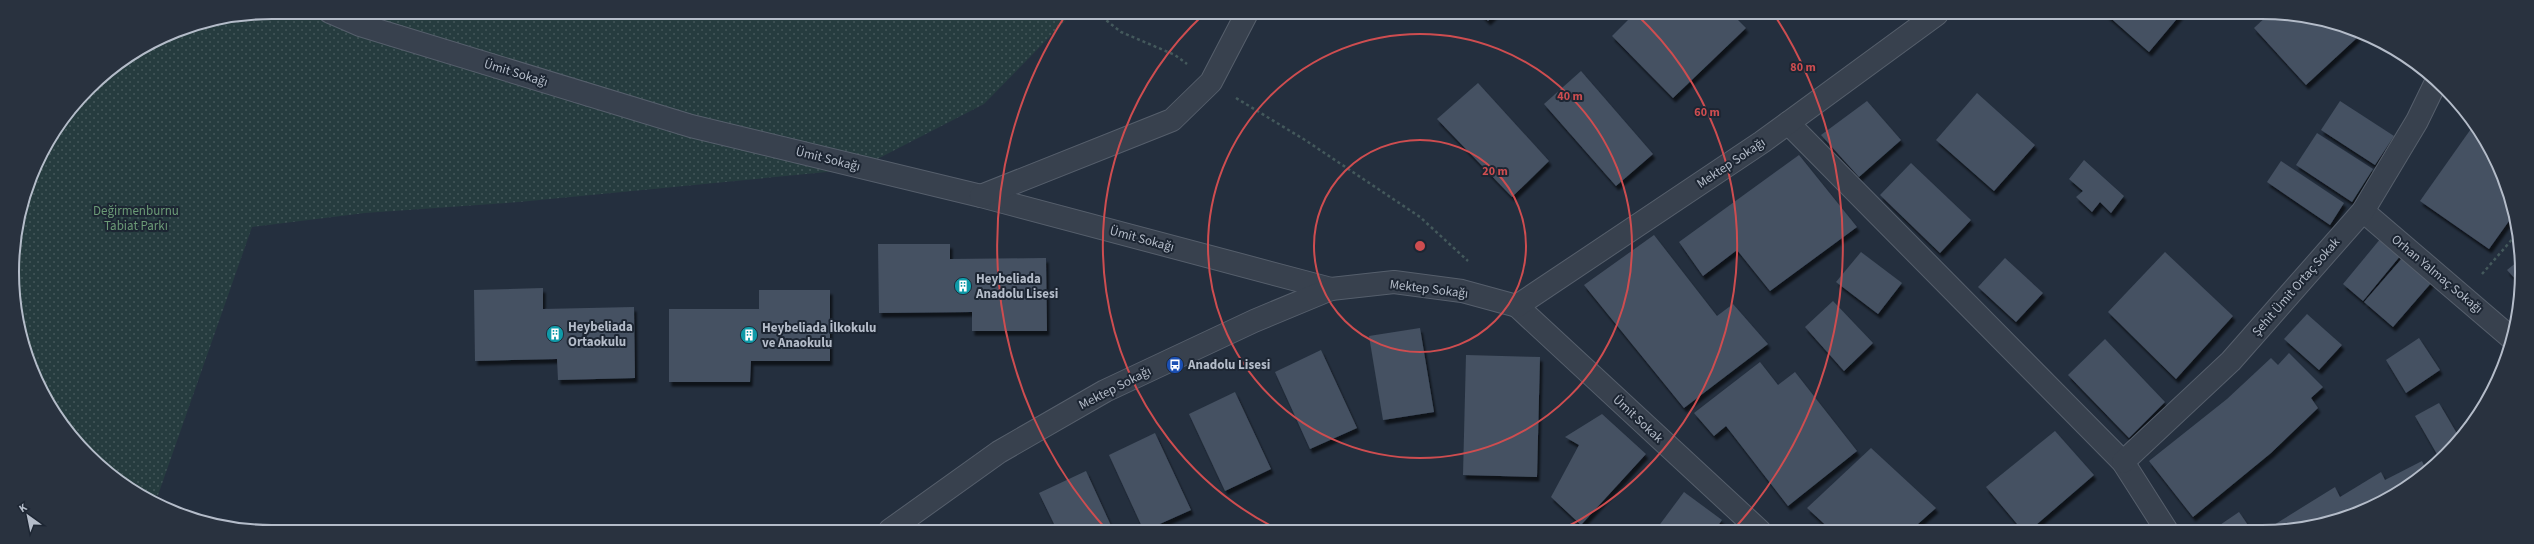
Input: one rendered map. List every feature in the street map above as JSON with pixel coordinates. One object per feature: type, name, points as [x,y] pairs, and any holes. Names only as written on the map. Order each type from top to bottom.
[{"type":"street","name":"Ümit Sokağı","points":[[346,19],[360,25],[690,126],[981,196],[1331,289]]},
{"type":"street","points":[[981,196],[1172,120],[1212,82],[1244,19]]},
{"type":"street","name":"Mektep Sokağı","points":[[897,525],[999,452],[1105,391],[1254,321],[1331,289],[1394,282],[1462,291],[1517,306],[1788,123],[1930,19]]},
{"type":"street","name":"Şehit Ümit Ortaç Sokak","points":[[2122,462],[2231,361],[2363,211],[2417,121],[2434,86]]},
{"type":"street","points":[[1788,123],[2122,462],[2163,525]]},
{"type":"street","name":"Orhan Yalmaç Sokağı","points":[[2363,211],[2507,334]]},
{"type":"street","name":"Ümit Sokak","points":[[1517,306],[1754,525]]},
{"type":"path","points":[[1106,19],[1122,32],[1175,56],[1212,82],[1305,140],[1420,217],[1471,264]]},
{"type":"path","points":[[2463,296],[2513,238]]},
{"type":"green space","name":"Değirmenburnu Tabiat Parkı","points":[[272,19],[1067,19],[984,104],[858,169],[519,202],[365,213],[252,227],[158,495],[154,496],[145,491],[118,473],[105,462],[82,439],[62,413],[45,384],[32,353],[21,305],[19,272],[21,239],[32,191],[53,145],[71,118],[93,93],[118,71],[160,45],[191,32],[223,24],[239,21]]},
{"type":"building","points":[[1629,19],[1737,19],[1746,28],[1673,98],[1612,36]]},
{"type":"building","points":[[2112,19],[2177,19],[2149,52]]},
{"type":"building","points":[[2264,19],[2295,21],[2343,32],[2357,37],[2306,85],[2254,28]]},
{"type":"building","points":[[1581,71],[1653,154],[1616,186],[1544,104]]},
{"type":"building","points":[[1478,83],[1549,161],[1512,197],[1437,119]]},
{"type":"building","points":[[1977,93],[2035,145],[1994,191],[1936,140]]},
{"type":"building","points":[[1867,101],[1901,140],[1859,177],[1821,135]]},
{"type":"building","points":[[2340,101],[2394,136],[2375,165],[2321,130]]},
{"type":"building","points":[[2471,129],[2496,175],[2502,191],[2509,220],[2489,249],[2420,201]]},
{"type":"building","points":[[2317,133],[2373,169],[2352,202],[2296,165]]},
{"type":"building","points":[[1799,155],[1857,227],[1770,291],[1737,250],[1703,276],[1679,242]]},
{"type":"building","points":[[2084,160],[2124,196],[2111,213],[2100,202],[2092,212],[2076,197],[2083,191],[2069,179]]},
{"type":"building","points":[[2281,161],[2344,203],[2330,225],[2267,182]]},
{"type":"building","points":[[1911,163],[1971,220],[1940,253],[1880,195]]},
{"type":"building","points":[[1654,235],[1717,316],[1733,304],[1768,344],[1684,408],[1584,285]]},
{"type":"building","points":[[2381,238],[2401,255],[2363,301],[2343,284]]},
{"type":"building","name":"Heybeliada Anadolu Lisesi","points":[[878,244],[950,244],[950,259],[1046,258],[1047,331],[972,331],[972,312],[879,313]]},
{"type":"building","points":[[1861,252],[1902,283],[1878,314],[1836,282]]},
{"type":"building","points":[[2165,252],[2233,316],[2176,379],[2108,312]]},
{"type":"building","points":[[2403,257],[2432,282],[2393,327],[2364,302]]},
{"type":"building","points":[[2005,258],[2043,293],[2016,322],[1978,287]]},
{"type":"building","points":[[2515,264],[2515,278],[2507,270]]},
{"type":"building","name":"Heybeliada Ortaokulu","points":[[543,288],[543,309],[634,307],[635,378],[558,380],[557,359],[475,361],[474,290]]},
{"type":"building","name":"Heybeliada İlkokulu ve Anaokulu","points":[[759,290],[830,290],[830,361],[751,361],[750,382],[669,382],[669,309],[759,309]]},
{"type":"building","points":[[1833,301],[1873,343],[1844,371],[1805,327]]},
{"type":"building","points":[[2307,314],[2342,345],[2319,370],[2284,339]]},
{"type":"building","points":[[1420,328],[1434,412],[1383,420],[1369,336]]},
{"type":"building","points":[[2419,338],[2440,370],[2406,393],[2386,360]]},
{"type":"building","points":[[2105,339],[2165,402],[2129,438],[2068,375]]},
{"type":"building","points":[[1321,350],[1357,428],[1310,449],[1275,372]]},
{"type":"building","points":[[2289,353],[2323,387],[2311,398],[2318,408],[2271,453],[2193,517],[2149,461],[2227,399],[2271,358],[2278,365]]},
{"type":"building","points":[[1466,355],[1540,357],[1537,477],[1463,475]]},
{"type":"building","points":[[1760,362],[1778,385],[1795,372],[1857,451],[1788,506],[1726,426],[1714,436],[1694,413]]},
{"type":"building","points":[[1235,392],[1271,469],[1225,491],[1189,414]]},
{"type":"building","points":[[2439,403],[2457,433],[2437,455],[2415,416]]},
{"type":"building","points":[[1602,414],[1646,454],[1581,525],[1551,497],[1579,445],[1565,437]]},
{"type":"building","points":[[2055,431],[2094,475],[2036,525],[2018,525],[1986,487]]},
{"type":"building","points":[[1155,433],[1191,510],[1157,525],[1141,525],[1109,455]]},
{"type":"building","points":[[1871,448],[1936,508],[1917,525],[1825,525],[1807,508]]},
{"type":"building","points":[[2422,461],[2424,466],[2403,482],[2359,506],[2343,512],[2311,520],[2275,524],[2335,487],[2340,497],[2381,472],[2385,480]]},
{"type":"building","points":[[1086,471],[1111,525],[1055,525],[1039,493]]},
{"type":"building","points":[[1684,492],[1722,520],[1718,525],[1659,525]]},
{"type":"building","points":[[2239,512],[2248,525],[2220,525]]},
{"type":"place","name":"Heybeliada Anadolu Lisesi","points":[[963,286]]},
{"type":"place","name":"Heybeliada Ortaokulu","points":[[555,334]]},
{"type":"place","name":"Heybeliada İlkokulu ve Anaokulu","points":[[749,335]]},
{"type":"place","name":"Anadolu Lisesi","points":[[1175,365]]}]
